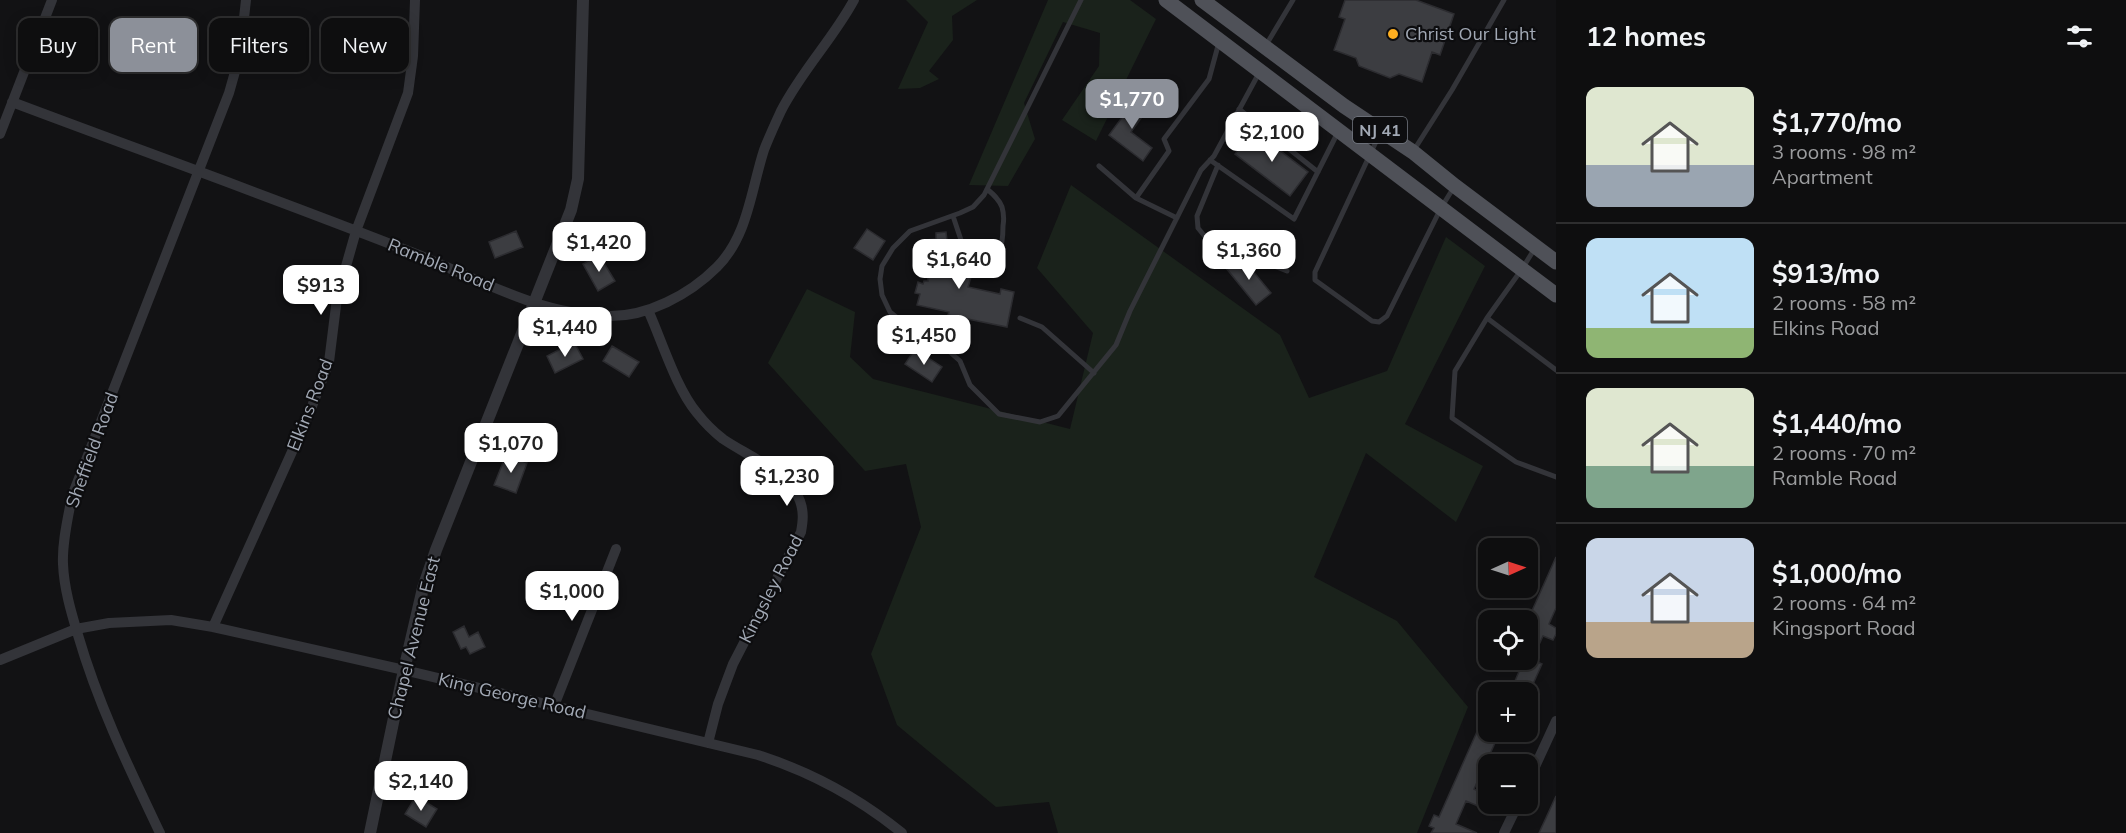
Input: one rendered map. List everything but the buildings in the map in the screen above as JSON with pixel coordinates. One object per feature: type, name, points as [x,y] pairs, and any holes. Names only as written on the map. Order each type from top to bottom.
[{"type":"main road","name":"NJ 41","points":[[1166,0],[1556,295]]},
{"type":"main road","name":"NJ 41","points":[[1205,1],[1264,48],[1413,152],[1556,262]]},
{"type":"street","points":[[0,134],[52,0]]},
{"type":"street","name":"Sheffield Road","points":[[160,833],[118,746],[89,672],[68,601],[63,563],[72,496],[230,93],[240,54],[246,0]]},
{"type":"street","name":"Elkins Road","points":[[213,627],[322,381],[333,340],[337,298],[356,231],[408,93],[413,56],[415,0]]},
{"type":"street","name":"Chapel Avenue East","points":[[370,833],[423,588],[571,210],[578,179],[583,0]]},
{"type":"street","name":"Ramble Road","points":[[12,102],[413,252],[533,303],[574,314],[626,316],[648,310],[671,299],[699,283],[719,266],[734,245],[747,215],[764,150],[780,113],[796,82],[854,0]]},
{"type":"street","name":"Kingsley Road","points":[[648,310],[684,393],[697,413],[721,437],[790,483],[800,499],[804,517],[801,532],[734,664],[718,704],[708,743]]},
{"type":"street","points":[[554,706],[616,549]]},
{"type":"street","name":"King George Road","points":[[0,660],[76,629],[109,623],[171,620],[213,627],[554,706],[792,766],[825,781],[885,819],[902,833]]},
{"type":"street","points":[[1538,760],[1556,721]]},
{"type":"street","points":[[1504,833],[1513,814]]},
{"type":"lane","points":[[1081,0],[984,195],[973,207],[910,231],[893,248],[882,266],[880,279],[882,295],[890,312],[901,321],[933,337],[960,361],[970,384],[999,414],[1040,423],[1058,416],[1094,374],[1116,345],[1130,311],[1201,170],[1210,160],[1260,71]]},
{"type":"lane","points":[[1264,48],[1293,0]]},
{"type":"lane","points":[[1413,152],[1504,1],[1494,0]]},
{"type":"lane","points":[[1136,198],[1169,151],[1164,138],[1209,79],[1220,41]]},
{"type":"lane","points":[[1239,109],[1318,172]]},
{"type":"lane","points":[[1210,160],[1294,219],[1339,131]]},
{"type":"lane","points":[[1382,131],[1369,154],[1315,272],[1315,280],[1325,288],[1372,321],[1379,322],[1387,316],[1441,208],[1455,186]]},
{"type":"lane","points":[[1218,165],[1197,216],[1198,228],[1207,239],[1287,271]]},
{"type":"lane","points":[[1099,166],[1136,198],[1177,218]]},
{"type":"lane","points":[[953,216],[966,255],[976,263],[993,259],[999,253],[1003,242],[1004,215],[999,201],[987,189]]},
{"type":"lane","points":[[1536,246],[1487,318],[1455,372],[1452,418],[1516,462],[1556,477]]},
{"type":"lane","points":[[1020,318],[1042,327],[1094,374]]},
{"type":"lane","points":[[1487,318],[1556,370]]},
{"type":"shaded area","points":[[906,0],[977,0],[952,16],[953,40],[929,71],[939,79],[920,88],[898,89],[928,22]]},
{"type":"shaded area","points":[[1048,0],[1130,0],[1156,19],[1096,141],[1062,120],[1099,66],[1100,33],[1063,22],[1024,103],[1035,139],[1008,186],[969,185]]},
{"type":"shaded area","points":[[1071,185],[1280,335],[1309,398],[1387,371],[1446,237],[1485,266],[1405,424],[1483,466],[1456,522],[1366,453],[1314,577],[1397,621],[1468,707],[1417,833],[1058,833],[1049,802],[996,807],[897,725],[871,654],[921,527],[906,464],[865,471],[768,363],[807,289],[855,312],[850,357],[873,379],[1070,429],[1093,333],[1037,268]]},
{"type":"place","name":"Christ Our Light","points":[[1393,34]]}]
